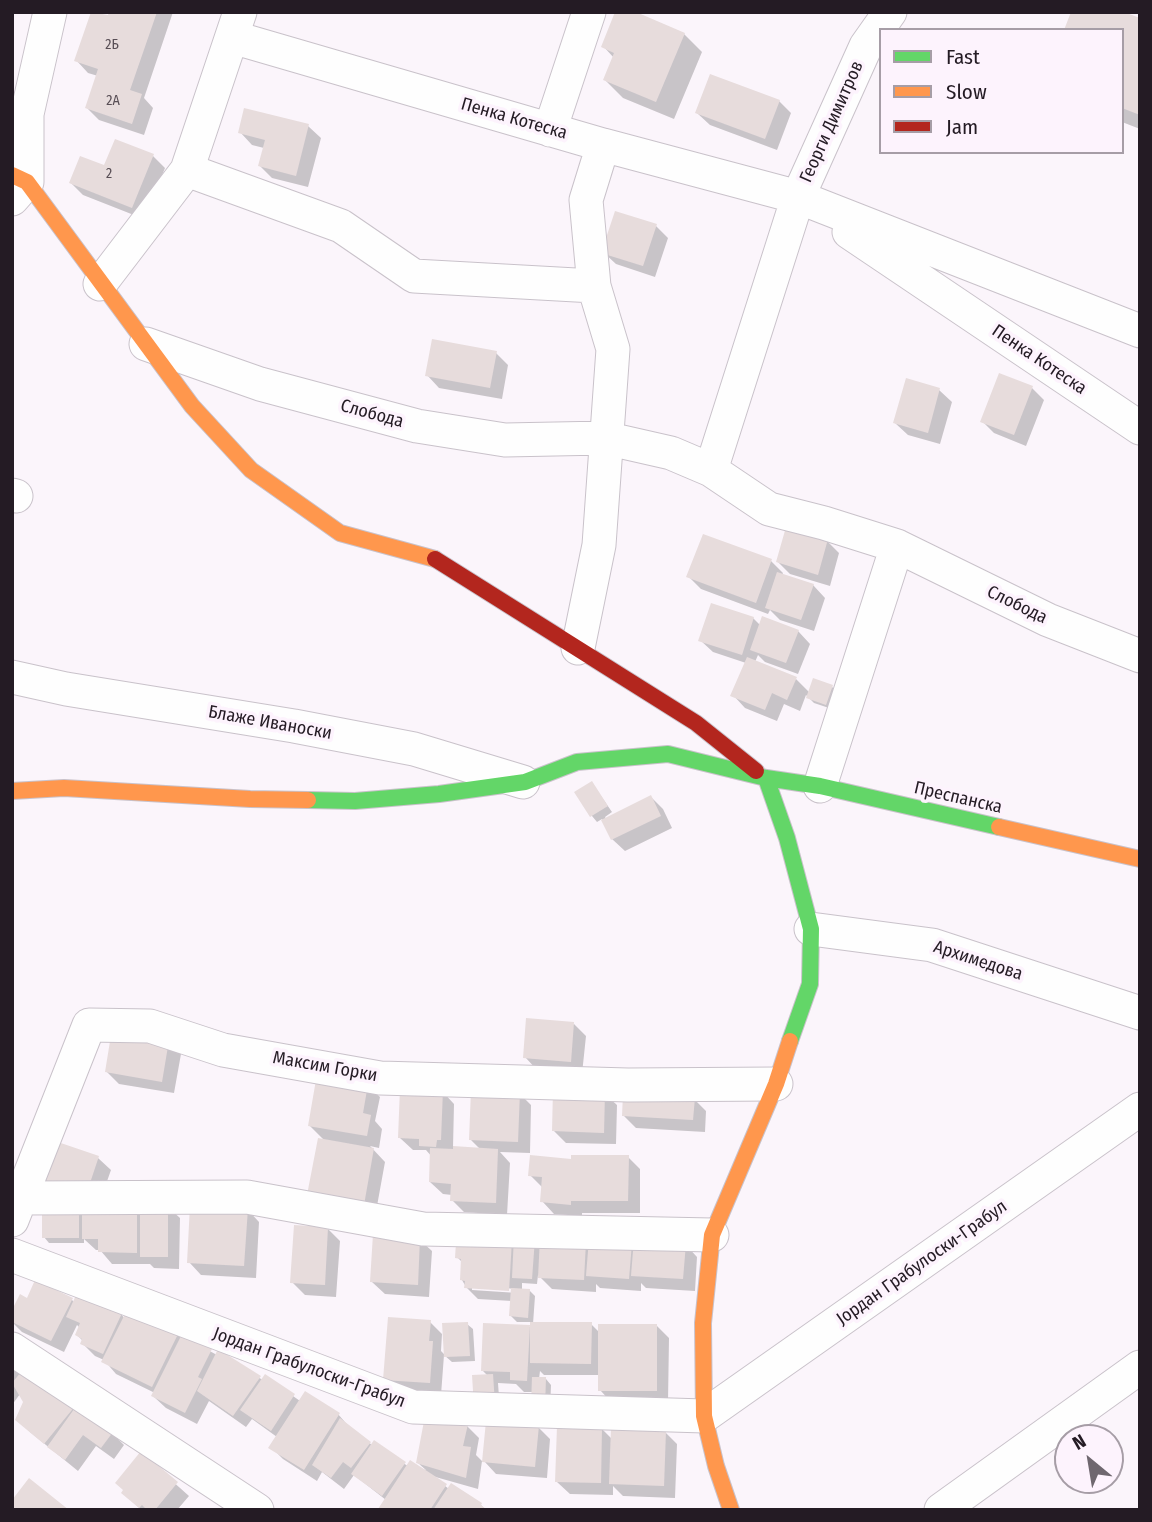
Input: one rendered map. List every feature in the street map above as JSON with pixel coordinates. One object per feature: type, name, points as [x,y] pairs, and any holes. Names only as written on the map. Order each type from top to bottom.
[{"type":"street","points":[[50,12],[27,114],[17,186],[100,284],[192,406],[251,470],[340,533],[435,559],[695,723],[766,778],[787,838],[811,929],[810,984],[776,1084],[712,1235],[703,1323],[704,1416],[716,1466],[731,1510]]},
{"type":"street","points":[[550,130],[589,12]]},
{"type":"street","name":"Георги Димитров","points":[[798,197],[866,46],[890,12]]},
{"type":"street","name":"Пенка Котеска","points":[[100,284],[187,170],[236,25],[550,130],[798,197],[1140,331]]},
{"type":"street","points":[[578,648],[599,545],[612,349],[594,286],[586,200],[603,145]]},
{"type":"street","points":[[187,170],[341,226],[414,276],[594,286]]},
{"type":"street","points":[[711,470],[798,197]]},
{"type":"street","name":"Пенка Котеска","points":[[798,197],[1140,428]]},
{"type":"street","name":"Слобода","points":[[146,344],[260,384],[417,426],[505,440],[605,438],[671,453],[711,470],[769,509],[897,546],[1048,620],[1140,656]]},
{"type":"street","points":[[820,786],[897,546]]},
{"type":"street","name":"Блаже Иваноски","points":[[12,677],[66,689],[294,726],[414,749],[525,782]]},
{"type":"street","points":[[12,791],[64,788],[250,799],[355,801],[439,794],[525,782],[577,762],[668,754],[766,778]]},
{"type":"street","name":"Преспанска","points":[[766,778],[820,786],[1140,859]]},
{"type":"street","name":"Архимедова","points":[[811,929],[932,945],[1140,1013]]},
{"type":"street","name":"Максим Горки","points":[[16,1209],[89,1025],[150,1026],[223,1050],[380,1078],[628,1085],[776,1084]]},
{"type":"street","name":"Јордан Грабулоски-Грабул","points":[[12,1255],[414,1407],[704,1416],[1140,1109]]},
{"type":"street","points":[[16,1209],[247,1197],[423,1228],[712,1235]]},
{"type":"street","points":[[12,1349],[257,1510]]},
{"type":"street","points":[[942,1510],[1140,1367]]},
{"type":"building","points":[[91,12],[108,15],[109,12],[157,12],[130,90],[142,94],[132,124],[85,108],[98,69],[74,61]]},
{"type":"building","points":[[615,12],[636,12],[685,33],[656,102],[603,80],[614,53],[601,47]]},
{"type":"building","points":[[1071,12],[1124,12],[1140,18],[1140,115],[1124,109],[1124,28],[1065,28]]},
{"type":"building","points":[[710,74],[780,100],[765,139],[695,113]]},
{"type":"building","points":[[244,108],[309,124],[296,176],[258,166],[265,140],[238,133]]},
{"type":"building","points":[[115,139],[154,154],[132,208],[69,183],[80,156],[104,165]]},
{"type":"building","points":[[615,211],[657,224],[643,266],[601,253]]},
{"type":"building","points":[[432,339],[497,351],[490,388],[425,376]]},
{"type":"building","points":[[999,373],[1033,386],[1014,435],[980,422]]},
{"type":"building","points":[[906,378],[940,388],[928,433],[893,423]]},
{"type":"building","points":[[786,527],[828,539],[818,575],[776,562]]},
{"type":"building","points":[[703,534],[772,559],[756,603],[686,577]]},
{"type":"building","points":[[777,572],[814,584],[801,620],[765,608]]},
{"type":"building","points":[[711,603],[754,617],[742,655],[698,641]]},
{"type":"building","points":[[762,616],[799,630],[786,663],[750,650]]},
{"type":"building","points":[[747,657],[797,677],[787,700],[772,693],[765,710],[730,696]]},
{"type":"building","points":[[813,678],[833,685],[826,705],[806,698]]},
{"type":"building","points":[[592,781],[608,806],[590,817],[574,792]]},
{"type":"building","points":[[651,795],[661,816],[611,840],[601,820]]},
{"type":"building","points":[[526,1018],[574,1022],[571,1062],[523,1058]]},
{"type":"building","points":[[112,1029],[169,1040],[162,1082],[105,1072]]},
{"type":"building","points":[[317,1074],[368,1084],[363,1113],[371,1115],[367,1136],[308,1126]]},
{"type":"building","points":[[400,1088],[443,1089],[441,1140],[437,1140],[436,1147],[419,1146],[419,1139],[398,1138]]},
{"type":"building","points":[[553,1089],[605,1091],[604,1133],[552,1131]]},
{"type":"building","points":[[471,1090],[520,1091],[518,1142],[469,1140]]},
{"type":"building","points":[[623,1093],[695,1097],[693,1120],[622,1116]]},
{"type":"building","points":[[318,1138],[374,1148],[364,1205],[307,1195]]},
{"type":"building","points":[[49,1139],[99,1156],[88,1189],[33,1183]]},
{"type":"building","points":[[453,1146],[498,1149],[496,1203],[450,1201],[451,1184],[429,1182],[430,1148],[453,1149]]},
{"type":"building","points":[[530,1155],[571,1159],[571,1155],[629,1155],[628,1201],[571,1201],[571,1205],[540,1202],[542,1177],[528,1176]]},
{"type":"building","points":[[140,1204],[168,1204],[168,1257],[140,1257]]},
{"type":"building","points":[[82,1205],[137,1205],[137,1253],[98,1252],[98,1239],[82,1239]]},
{"type":"building","points":[[190,1205],[248,1208],[244,1266],[187,1263]]},
{"type":"building","points":[[42,1210],[79,1210],[79,1238],[42,1238]]},
{"type":"building","points":[[294,1225],[328,1227],[325,1285],[290,1283]]},
{"type":"building","points":[[373,1234],[420,1237],[418,1285],[370,1282]]},
{"type":"building","points":[[514,1237],[535,1238],[532,1279],[512,1278]]},
{"type":"building","points":[[540,1238],[586,1241],[584,1280],[538,1278]]},
{"type":"building","points":[[512,1239],[509,1291],[464,1288],[465,1281],[460,1280],[461,1259],[455,1258],[456,1242]]},
{"type":"building","points":[[589,1239],[632,1242],[629,1279],[586,1276]]},
{"type":"building","points":[[634,1239],[686,1243],[683,1279],[631,1276]]},
{"type":"building","points":[[35,1280],[73,1298],[51,1341],[12,1322],[12,1310],[20,1294],[27,1298]]},
{"type":"building","points":[[511,1288],[530,1289],[528,1318],[509,1316]]},
{"type":"building","points":[[77,1293],[122,1313],[103,1354],[80,1344],[82,1339],[75,1335],[80,1323],[66,1317]]},
{"type":"building","points":[[128,1308],[179,1332],[152,1387],[101,1362]]},
{"type":"building","points":[[388,1317],[431,1320],[429,1341],[433,1341],[430,1383],[383,1380]]},
{"type":"building","points":[[468,1322],[470,1356],[444,1357],[442,1323]]},
{"type":"building","points":[[530,1322],[592,1322],[591,1364],[530,1363]]},
{"type":"building","points":[[483,1323],[530,1325],[527,1381],[510,1380],[510,1372],[481,1371]]},
{"type":"building","points":[[598,1324],[657,1324],[657,1391],[598,1391]]},
{"type":"building","points":[[182,1334],[212,1349],[198,1377],[202,1379],[185,1413],[151,1396]]},
{"type":"building","points":[[218,1349],[261,1376],[233,1416],[197,1391]]},
{"type":"building","points":[[26,1366],[76,1405],[44,1444],[15,1420],[23,1402],[12,1383]]},
{"type":"building","points":[[265,1374],[295,1394],[271,1431],[240,1410]]},
{"type":"building","points":[[493,1374],[495,1405],[474,1407],[472,1375]]},
{"type":"building","points":[[532,1377],[546,1377],[545,1407],[531,1407]]},
{"type":"building","points":[[305,1391],[340,1413],[304,1470],[268,1448]]},
{"type":"building","points":[[77,1405],[113,1432],[101,1448],[83,1435],[65,1460],[47,1447]]},
{"type":"building","points":[[425,1416],[468,1424],[463,1446],[471,1447],[466,1478],[416,1463]]},
{"type":"building","points":[[340,1418],[371,1442],[351,1468],[343,1462],[331,1478],[312,1465]]},
{"type":"building","points":[[486,1421],[539,1425],[535,1467],[482,1462]]},
{"type":"building","points":[[557,1426],[602,1426],[601,1483],[555,1482]]},
{"type":"building","points":[[611,1428],[666,1430],[664,1486],[609,1484]]},
{"type":"building","points":[[374,1440],[406,1462],[382,1496],[351,1474]]},
{"type":"building","points":[[141,1451],[178,1482],[155,1510],[147,1510],[142,1505],[139,1508],[121,1493],[123,1490],[115,1483]]},
{"type":"building","points":[[410,1460],[447,1484],[430,1510],[378,1509]]},
{"type":"building","points":[[29,1478],[69,1510],[12,1510],[12,1500]]},
{"type":"building","points":[[451,1483],[482,1503],[487,1510],[433,1510]]},
{"type":"traffic: fast","points":[[308,800],[355,801],[439,794],[525,782],[577,762],[668,754],[766,778],[820,786],[999,827]]},
{"type":"traffic: fast","points":[[766,778],[787,838],[811,929],[810,984],[790,1041]]},
{"type":"traffic: slow","points":[[12,175],[27,182],[192,406],[251,470],[340,533],[435,559]]},
{"type":"traffic: slow","points":[[12,791],[64,788],[308,800]]},
{"type":"traffic: slow","points":[[999,827],[1140,859]]},
{"type":"traffic: slow","points":[[731,1510],[716,1466],[704,1416],[703,1323],[712,1235],[776,1084],[790,1041]]},
{"type":"traffic: jam","points":[[435,559],[696,723],[756,771]]}]
